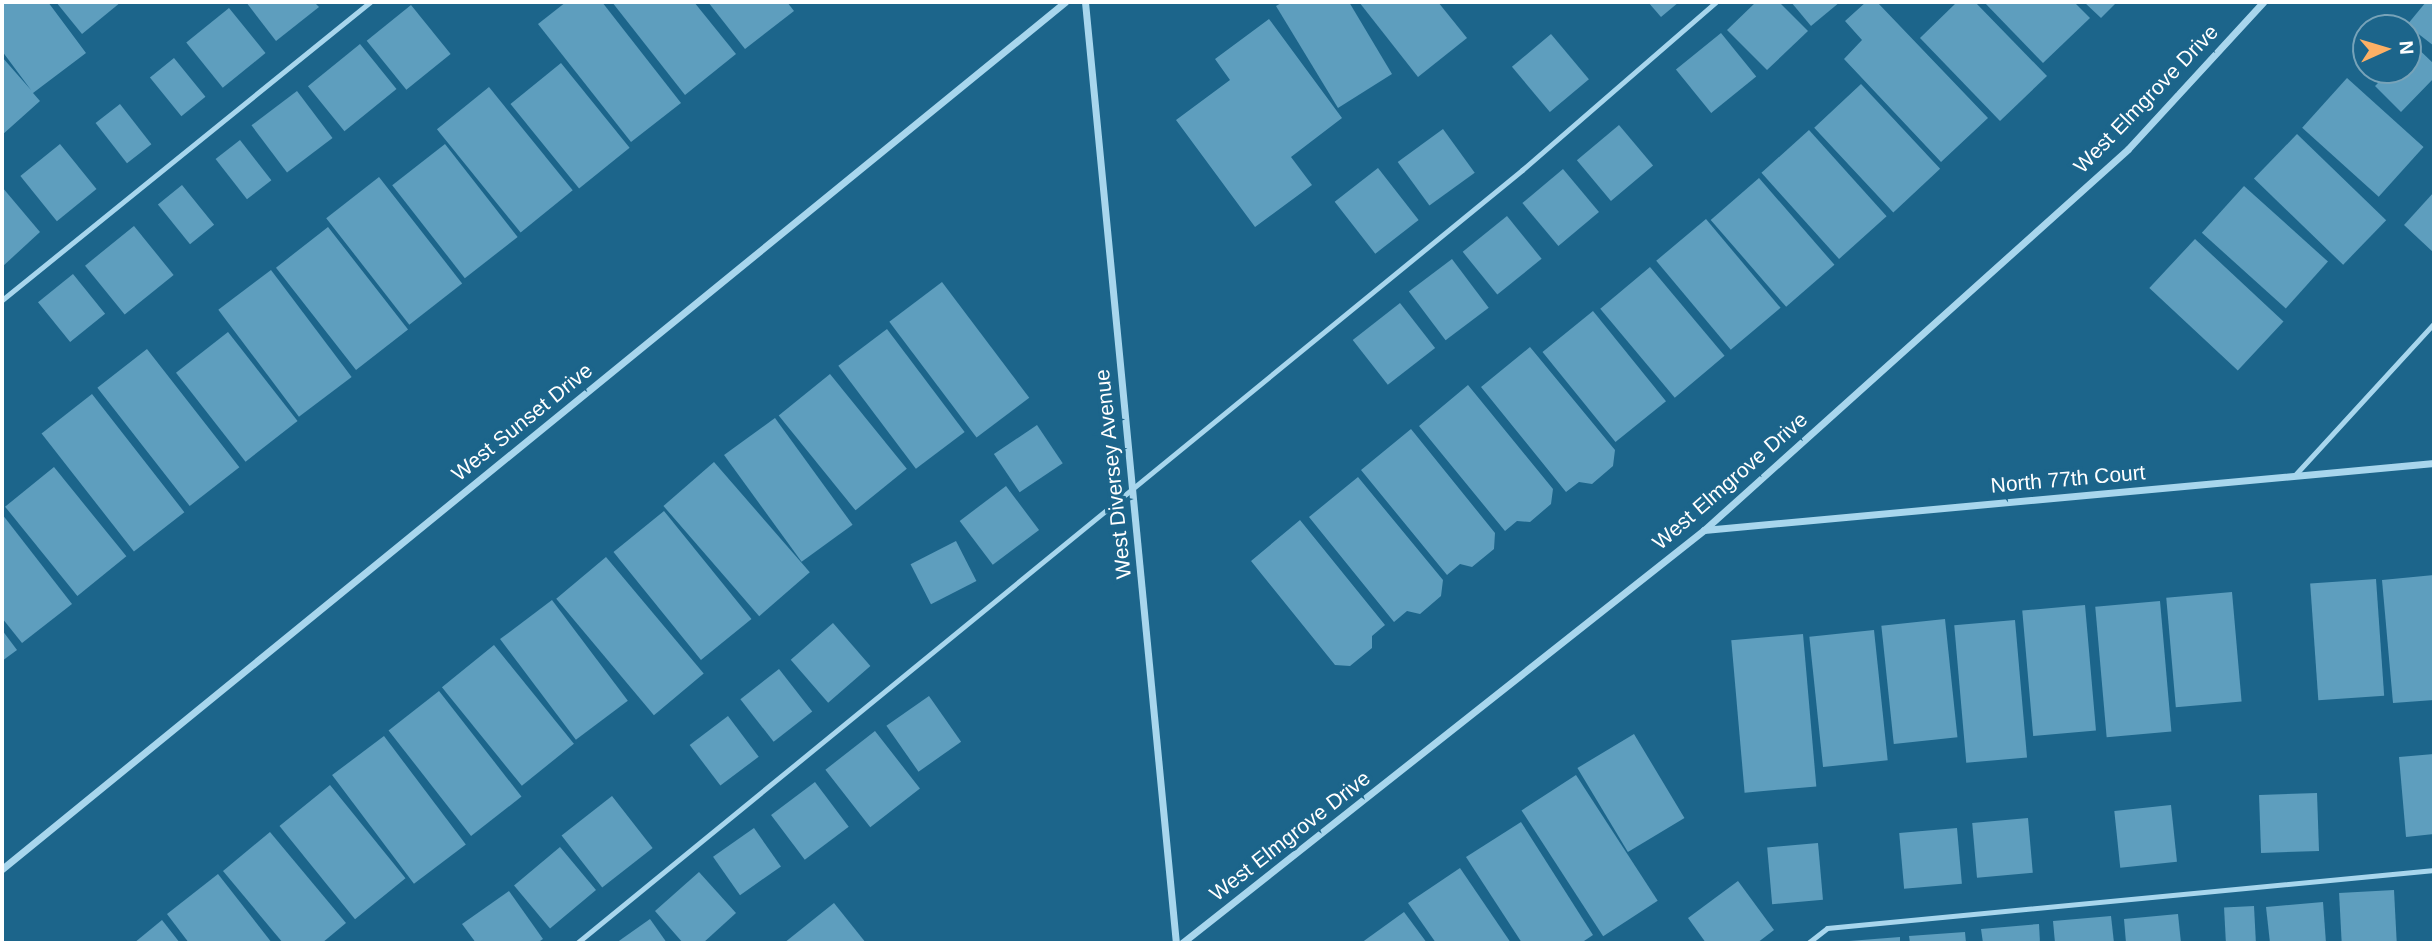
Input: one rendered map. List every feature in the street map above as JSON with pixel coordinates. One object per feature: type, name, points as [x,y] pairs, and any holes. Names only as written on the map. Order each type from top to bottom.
[{"type":"street","name":"West Sunset Drive","points":[[2,869],[1065,2]]},
{"type":"street","name":"West Diversey Avenue","points":[[1085,2],[1176,943]]},
{"type":"street","name":"West Elmgrove Drive","points":[[1182,943],[1704,530],[2128,149],[2263,2]]},
{"type":"street","name":"North 77th Court","points":[[1704,530],[2434,463]]},
{"type":"lane","points":[[2,300],[370,2]]},
{"type":"lane","points":[[577,943],[1522,170],[1716,2]]},
{"type":"lane","points":[[2294,476],[2434,323]]},
{"type":"lane","points":[[1808,943],[1827,928],[2434,870]]},
{"type":"building","points":[[2,2],[48,2],[86,53],[33,93],[40,101],[2,135],[2,57],[31,90],[2,51]]},
{"type":"building","points":[[56,2],[121,2],[82,34]]},
{"type":"building","points":[[246,2],[314,2],[319,7],[276,41]]},
{"type":"building","points":[[566,2],[602,2],[681,103],[631,142],[538,24]]},
{"type":"building","points":[[612,2],[694,2],[736,54],[685,95]]},
{"type":"building","points":[[708,2],[787,2],[794,11],[745,49]]},
{"type":"building","points":[[1283,2],[1349,2],[1392,74],[1338,108],[1276,6]]},
{"type":"building","points":[[1359,2],[1438,2],[1467,38],[1418,77]]},
{"type":"building","points":[[1648,2],[1679,2],[1661,17]]},
{"type":"building","points":[[1756,2],[1779,2],[1808,31],[1767,70],[1727,30]]},
{"type":"building","points":[[1791,2],[1840,2],[1811,26]]},
{"type":"building","points":[[1866,2],[1877,2],[1988,118],[1941,162],[1844,59],[1862,40],[1845,21]]},
{"type":"building","points":[[1957,2],[1975,2],[2047,76],[2000,121],[1920,38]]},
{"type":"building","points":[[1984,2],[2074,2],[2090,18],[2043,63]]},
{"type":"building","points":[[2084,2],[2117,2],[2101,18]]},
{"type":"building","points":[[2426,2],[2434,2],[2434,46],[2422,37],[2422,14],[2416,14]]},
{"type":"building","points":[[411,5],[451,54],[406,90],[367,41]]},
{"type":"building","points":[[229,8],[266,53],[223,88],[186,43]]},
{"type":"building","points":[[1269,19],[1342,118],[1291,157],[1312,185],[1255,227],[1176,120],[1230,80],[1215,59]]},
{"type":"building","points":[[1721,33],[1756,77],[1711,113],[1676,70]]},
{"type":"building","points":[[1551,34],[1589,79],[1550,112],[1512,67]]},
{"type":"building","points":[[360,44],[397,89],[344,131],[308,86]]},
{"type":"building","points":[[2422,52],[2434,64],[2434,78],[2401,112],[2375,86],[2422,84]]},
{"type":"building","points":[[174,58],[205,97],[181,116],[150,78]]},
{"type":"building","points":[[561,63],[630,148],[579,189],[510,104]]},
{"type":"building","points":[[2347,78],[2424,147],[2379,197],[2302,128]]},
{"type":"building","points":[[1861,84],[1940,169],[1893,212],[1814,128]]},
{"type":"building","points":[[489,87],[573,190],[521,233],[437,129]]},
{"type":"building","points":[[297,91],[333,138],[287,172],[251,125]]},
{"type":"building","points":[[120,104],[151,144],[127,163],[96,123]]},
{"type":"building","points":[[1619,125],[1653,166],[1611,201],[1577,160]]},
{"type":"building","points":[[1443,129],[1475,173],[1429,206],[1398,162]]},
{"type":"building","points":[[1809,130],[1887,216],[1839,259],[1761,173]]},
{"type":"building","points":[[2297,134],[2386,220],[2343,265],[2254,179]]},
{"type":"building","points":[[240,140],[271,180],[247,199],[216,159]]},
{"type":"building","points":[[60,144],[97,189],[57,221],[20,176]]},
{"type":"building","points":[[445,144],[518,237],[465,278],[392,185]]},
{"type":"building","points":[[1378,168],[1419,220],[1375,254],[1335,202]]},
{"type":"building","points":[[1563,169],[1599,212],[1558,246],[1522,203]]},
{"type":"building","points":[[379,177],[462,283],[409,325],[326,218]]},
{"type":"building","points":[[1759,178],[1834,265],[1786,307],[1711,220]]},
{"type":"building","points":[[182,185],[214,225],[190,244],[158,205]]},
{"type":"building","points":[[2244,186],[2328,262],[2286,308],[2202,233]]},
{"type":"building","points":[[2,187],[40,232],[2,267]]},
{"type":"building","points":[[2434,192],[2434,253],[2404,225]]},
{"type":"building","points":[[1507,216],[1542,259],[1497,295],[1463,252]]},
{"type":"building","points":[[1706,219],[1781,308],[1731,350],[1656,261]]},
{"type":"building","points":[[134,226],[174,275],[125,315],[85,266]]},
{"type":"building","points":[[328,227],[408,329],[356,370],[276,268]]},
{"type":"building","points":[[2195,239],[2283,322],[2238,371],[2149,288]]},
{"type":"building","points":[[1452,259],[1489,308],[1446,340],[1409,291]]},
{"type":"building","points":[[1650,267],[1725,356],[1675,398],[1600,309]]},
{"type":"building","points":[[271,270],[352,377],[299,417],[218,310]]},
{"type":"building","points":[[73,274],[105,314],[70,342],[38,302]]},
{"type":"building","points":[[942,282],[1029,398],[977,438],[889,322]]},
{"type":"building","points":[[1400,303],[1435,348],[1388,385],[1353,340]]},
{"type":"building","points":[[1593,311],[1666,401],[1615,442],[1542,352]]},
{"type":"building","points":[[887,329],[965,432],[916,469],[838,366]]},
{"type":"building","points":[[228,332],[298,421],[246,462],[176,373]]},
{"type":"building","points":[[1530,347],[1615,450],[1613,466],[1592,484],[1579,482],[1566,492],[1481,387]]},
{"type":"building","points":[[147,349],[239,467],[190,506],[97,388]]},
{"type":"building","points":[[830,374],[907,469],[855,510],[779,416]]},
{"type":"building","points":[[1468,385],[1553,489],[1551,504],[1530,522],[1517,521],[1505,531],[1419,426]]},
{"type":"building","points":[[92,394],[184,512],[134,552],[42,433]]},
{"type":"building","points":[[775,418],[853,525],[802,562],[724,455]]},
{"type":"building","points":[[1037,425],[1063,463],[1020,492],[994,454]]},
{"type":"building","points":[[1411,429],[1495,533],[1494,549],[1472,567],[1460,564],[1447,575],[1361,470]]},
{"type":"building","points":[[714,462],[810,572],[759,616],[663,506]]},
{"type":"building","points":[[54,467],[126,556],[77,596],[5,507]]},
{"type":"building","points":[[1358,477],[1443,580],[1441,596],[1420,614],[1407,611],[1394,622],[1309,517]]},
{"type":"building","points":[[1006,486],[1039,530],[993,565],[960,521]]},
{"type":"building","points":[[664,511],[751,619],[701,660],[613,552]]},
{"type":"building","points":[[2,514],[72,604],[22,643],[2,618]]},
{"type":"building","points":[[1300,520],[1385,625],[1372,636],[1372,648],[1350,666],[1335,665],[1251,561]]},
{"type":"building","points":[[956,541],[976,581],[931,604],[911,564]]},
{"type":"building","points":[[606,557],[704,673],[654,715],[556,599]]},
{"type":"building","points":[[2434,575],[2434,700],[2393,703],[2382,580]]},
{"type":"building","points":[[2376,579],[2384,696],[2318,700],[2310,584]]},
{"type":"building","points":[[2232,592],[2242,702],[2176,707],[2166,598]]},
{"type":"building","points":[[552,600],[628,701],[576,740],[500,639]]},
{"type":"building","points":[[2160,601],[2171,732],[2107,737],[2095,607]]},
{"type":"building","points":[[2085,605],[2096,731],[2033,736],[2022,610]]},
{"type":"building","points":[[1945,619],[1957,737],[1894,744],[1881,626]]},
{"type":"building","points":[[2015,620],[2027,757],[1966,763],[1954,625]]},
{"type":"building","points":[[833,623],[870,666],[828,703],[791,660]]},
{"type":"building","points":[[2,630],[17,650],[2,661]]},
{"type":"building","points":[[1874,630],[1888,760],[1823,767],[1809,637]]},
{"type":"building","points":[[1803,634],[1816,786],[1745,793],[1731,640]]},
{"type":"building","points":[[494,645],[574,744],[522,786],[442,687]]},
{"type":"building","points":[[779,669],[812,712],[774,742],[740,699]]},
{"type":"building","points":[[439,691],[521,797],[471,836],[389,730]]},
{"type":"building","points":[[929,696],[961,742],[919,772],[886,726]]},
{"type":"building","points":[[728,716],[759,757],[720,786],[690,745]]},
{"type":"building","points":[[875,731],[920,789],[870,827],[825,770]]},
{"type":"building","points":[[1634,734],[1684,818],[1628,852],[1577,768]]},
{"type":"building","points":[[384,736],[466,845],[414,884],[332,775]]},
{"type":"building","points":[[2434,754],[2434,834],[2406,837],[2399,757]]},
{"type":"building","points":[[1576,775],[1658,901],[1603,936],[1521,810]]},
{"type":"building","points":[[815,782],[849,827],[805,860],[771,815]]},
{"type":"building","points":[[330,785],[406,878],[355,919],[279,826]]},
{"type":"building","points":[[2317,793],[2319,851],[2261,853],[2259,795]]},
{"type":"building","points":[[612,796],[653,848],[602,887],[562,835]]},
{"type":"building","points":[[2171,805],[2177,862],[2120,868],[2114,811]]},
{"type":"building","points":[[2028,818],[2033,873],[1977,878],[1972,823]]},
{"type":"building","points":[[1521,822],[1593,935],[1581,943],[1522,943],[1466,857]]},
{"type":"building","points":[[754,828],[781,867],[740,895],[713,857]]},
{"type":"building","points":[[1957,828],[1962,884],[1904,889],[1899,833]]},
{"type":"building","points":[[270,832],[346,923],[322,943],[283,943],[223,871]]},
{"type":"building","points":[[1818,843],[1823,900],[1772,904],[1767,847]]},
{"type":"building","points":[[560,847],[596,890],[550,928],[514,886]]},
{"type":"building","points":[[1460,868],[1511,943],[1436,943],[1408,903]]},
{"type":"building","points":[[699,872],[736,913],[703,943],[683,943],[655,911]]},
{"type":"building","points":[[218,874],[272,943],[189,943],[167,914]]},
{"type":"building","points":[[1738,881],[1774,930],[1757,943],[1706,943],[1688,918]]},
{"type":"building","points":[[2394,890],[2397,941],[2342,943],[2339,893]]},
{"type":"building","points":[[509,891],[543,939],[537,943],[476,943],[462,924]]},
{"type":"building","points":[[2323,902],[2326,943],[2270,943],[2266,907]]},
{"type":"building","points":[[834,903],[866,943],[784,943]]},
{"type":"building","points":[[2254,906],[2256,943],[2226,943],[2224,908]]},
{"type":"building","points":[[1404,912],[1427,943],[1361,943]]},
{"type":"building","points":[[2178,914],[2181,943],[2126,943],[2124,919]]},
{"type":"building","points":[[2111,916],[2114,943],[2055,943],[2053,921]]},
{"type":"building","points":[[650,919],[667,943],[616,943]]},
{"type":"building","points":[[162,920],[180,943],[134,943]]},
{"type":"building","points":[[2039,924],[2040,943],[1983,943],[1981,929]]},
{"type":"building","points":[[1965,932],[1966,943],[1910,943],[1909,936]]},
{"type":"building","points":[[1900,937],[1900,943],[1849,943],[1849,941]]}]
